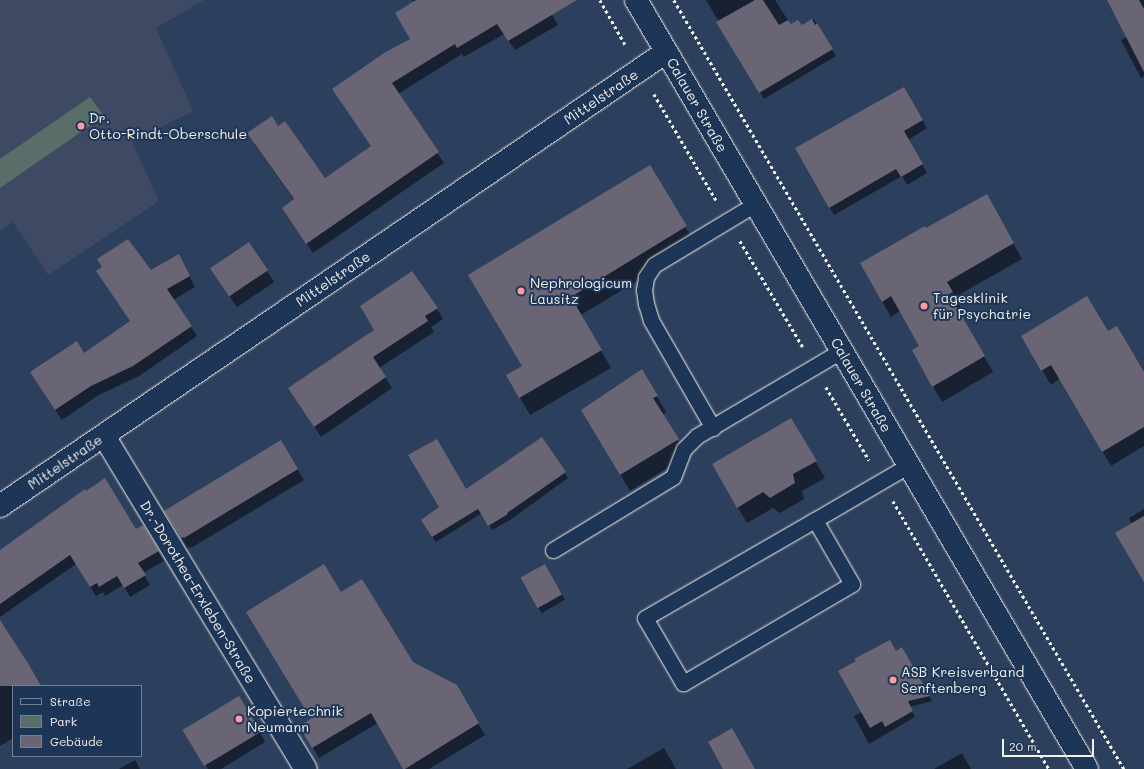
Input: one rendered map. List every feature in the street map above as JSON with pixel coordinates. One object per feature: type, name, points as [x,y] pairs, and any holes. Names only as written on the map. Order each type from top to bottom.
[{"type":"street","name":"Calauer Straße","points":[[636,0],[1087,769]]},
{"type":"street","name":"Mittelstraße","points":[[0,506],[666,52]]},
{"type":"street","name":"Dr.-Dorothea-Erxleben-Straße","points":[[104,436],[306,769]]},
{"type":"lane","points":[[713,428],[651,320],[646,304],[644,290],[646,276],[654,264],[755,204]]},
{"type":"lane","points":[[553,550],[673,477],[684,449],[692,440],[841,351]]},
{"type":"lane","points":[[815,520],[852,584],[683,683],[645,618],[815,520],[909,466]]},
{"type":"path","points":[[674,0],[1124,769]]},
{"type":"shaded area","name":"Dr. Otto-Rindt-Oberschule","points":[[0,0],[204,0],[156,28],[193,111],[132,142],[159,201],[48,275],[13,222],[0,231]]},
{"type":"green space","points":[[90,97],[104,116],[0,188],[0,159]]},
{"type":"building","points":[[416,0],[577,0],[508,41],[497,24],[457,48],[455,44],[392,83],[439,152],[306,244],[282,208],[294,199],[247,133],[272,116],[278,126],[285,121],[325,178],[371,146],[332,89],[384,53],[410,39],[395,13]]},
{"type":"building","points":[[755,0],[763,0],[779,25],[788,20],[791,24],[798,20],[802,25],[812,19],[815,25],[817,23],[833,49],[759,93],[716,22]]},
{"type":"building","points":[[1107,0],[1139,0],[1144,9],[1144,72]]},
{"type":"building","points":[[904,87],[923,120],[904,131],[923,164],[901,177],[896,169],[829,208],[795,148]]},
{"type":"building","points":[[650,165],[687,226],[571,297],[602,350],[519,398],[506,375],[522,366],[468,275]]},
{"type":"building","points":[[987,194],[1014,243],[947,282],[953,292],[949,294],[985,356],[932,387],[912,350],[919,346],[891,296],[882,302],[860,263],[925,226],[926,228]]},
{"type":"building","points":[[128,239],[151,270],[179,254],[190,276],[167,289],[192,326],[133,366],[91,386],[55,410],[30,372],[77,341],[84,353],[130,321],[96,271],[102,267],[97,259]]},
{"type":"building","points":[[249,242],[268,270],[229,296],[210,268]]},
{"type":"building","points":[[412,271],[438,308],[425,316],[428,321],[373,357],[386,377],[314,427],[288,388],[374,330],[360,306]]},
{"type":"building","points":[[1087,296],[1108,331],[1117,326],[1144,372],[1144,427],[1102,452],[1051,365],[1041,371],[1021,336]]},
{"type":"building","points":[[642,369],[658,396],[653,398],[679,439],[620,475],[581,410]]},
{"type":"building","points":[[791,418],[817,461],[793,474],[795,483],[770,498],[763,492],[737,508],[712,464]]},
{"type":"building","points":[[542,437],[566,472],[507,513],[508,514],[488,526],[478,509],[432,537],[421,520],[439,507],[408,455],[437,439],[466,489]]},
{"type":"building","points":[[281,440],[298,469],[184,538],[181,538],[164,511]]},
{"type":"building","points":[[105,478],[136,529],[143,525],[159,551],[138,563],[146,575],[124,588],[117,576],[99,587],[97,583],[90,587],[70,555],[0,604],[0,550],[85,489],[86,491]]},
{"type":"building","points":[[1144,516],[1144,582],[1115,533]]},
{"type":"building","points":[[324,564],[341,592],[362,579],[413,662],[457,685],[479,723],[405,769],[403,769],[371,713],[312,748],[299,726],[311,719],[246,612]]},
{"type":"building","points":[[545,564],[562,595],[537,608],[521,578]]},
{"type":"building","points":[[0,620],[40,685],[0,686]]},
{"type":"building","points":[[890,640],[896,651],[902,647],[930,696],[908,701],[913,711],[885,727],[882,721],[870,728],[838,671],[856,661],[854,659]]},
{"type":"building","points":[[239,696],[261,732],[204,766],[182,730]]},
{"type":"building","points":[[732,728],[755,769],[723,769],[708,742]]},
{"type":"place","name":"Dr. Otto-Rindt-Oberschule","points":[[81,126]]},
{"type":"place","name":"Nephrologicum Lausitz","points":[[521,291]]},
{"type":"place","name":"Tagesklinik für Psychatrie","points":[[924,306]]},
{"type":"place","name":"ASB Kreisverband Senftenberg","points":[[893,680]]},
{"type":"place","name":"Kopiertechnik Neumann","points":[[239,719]]}]
